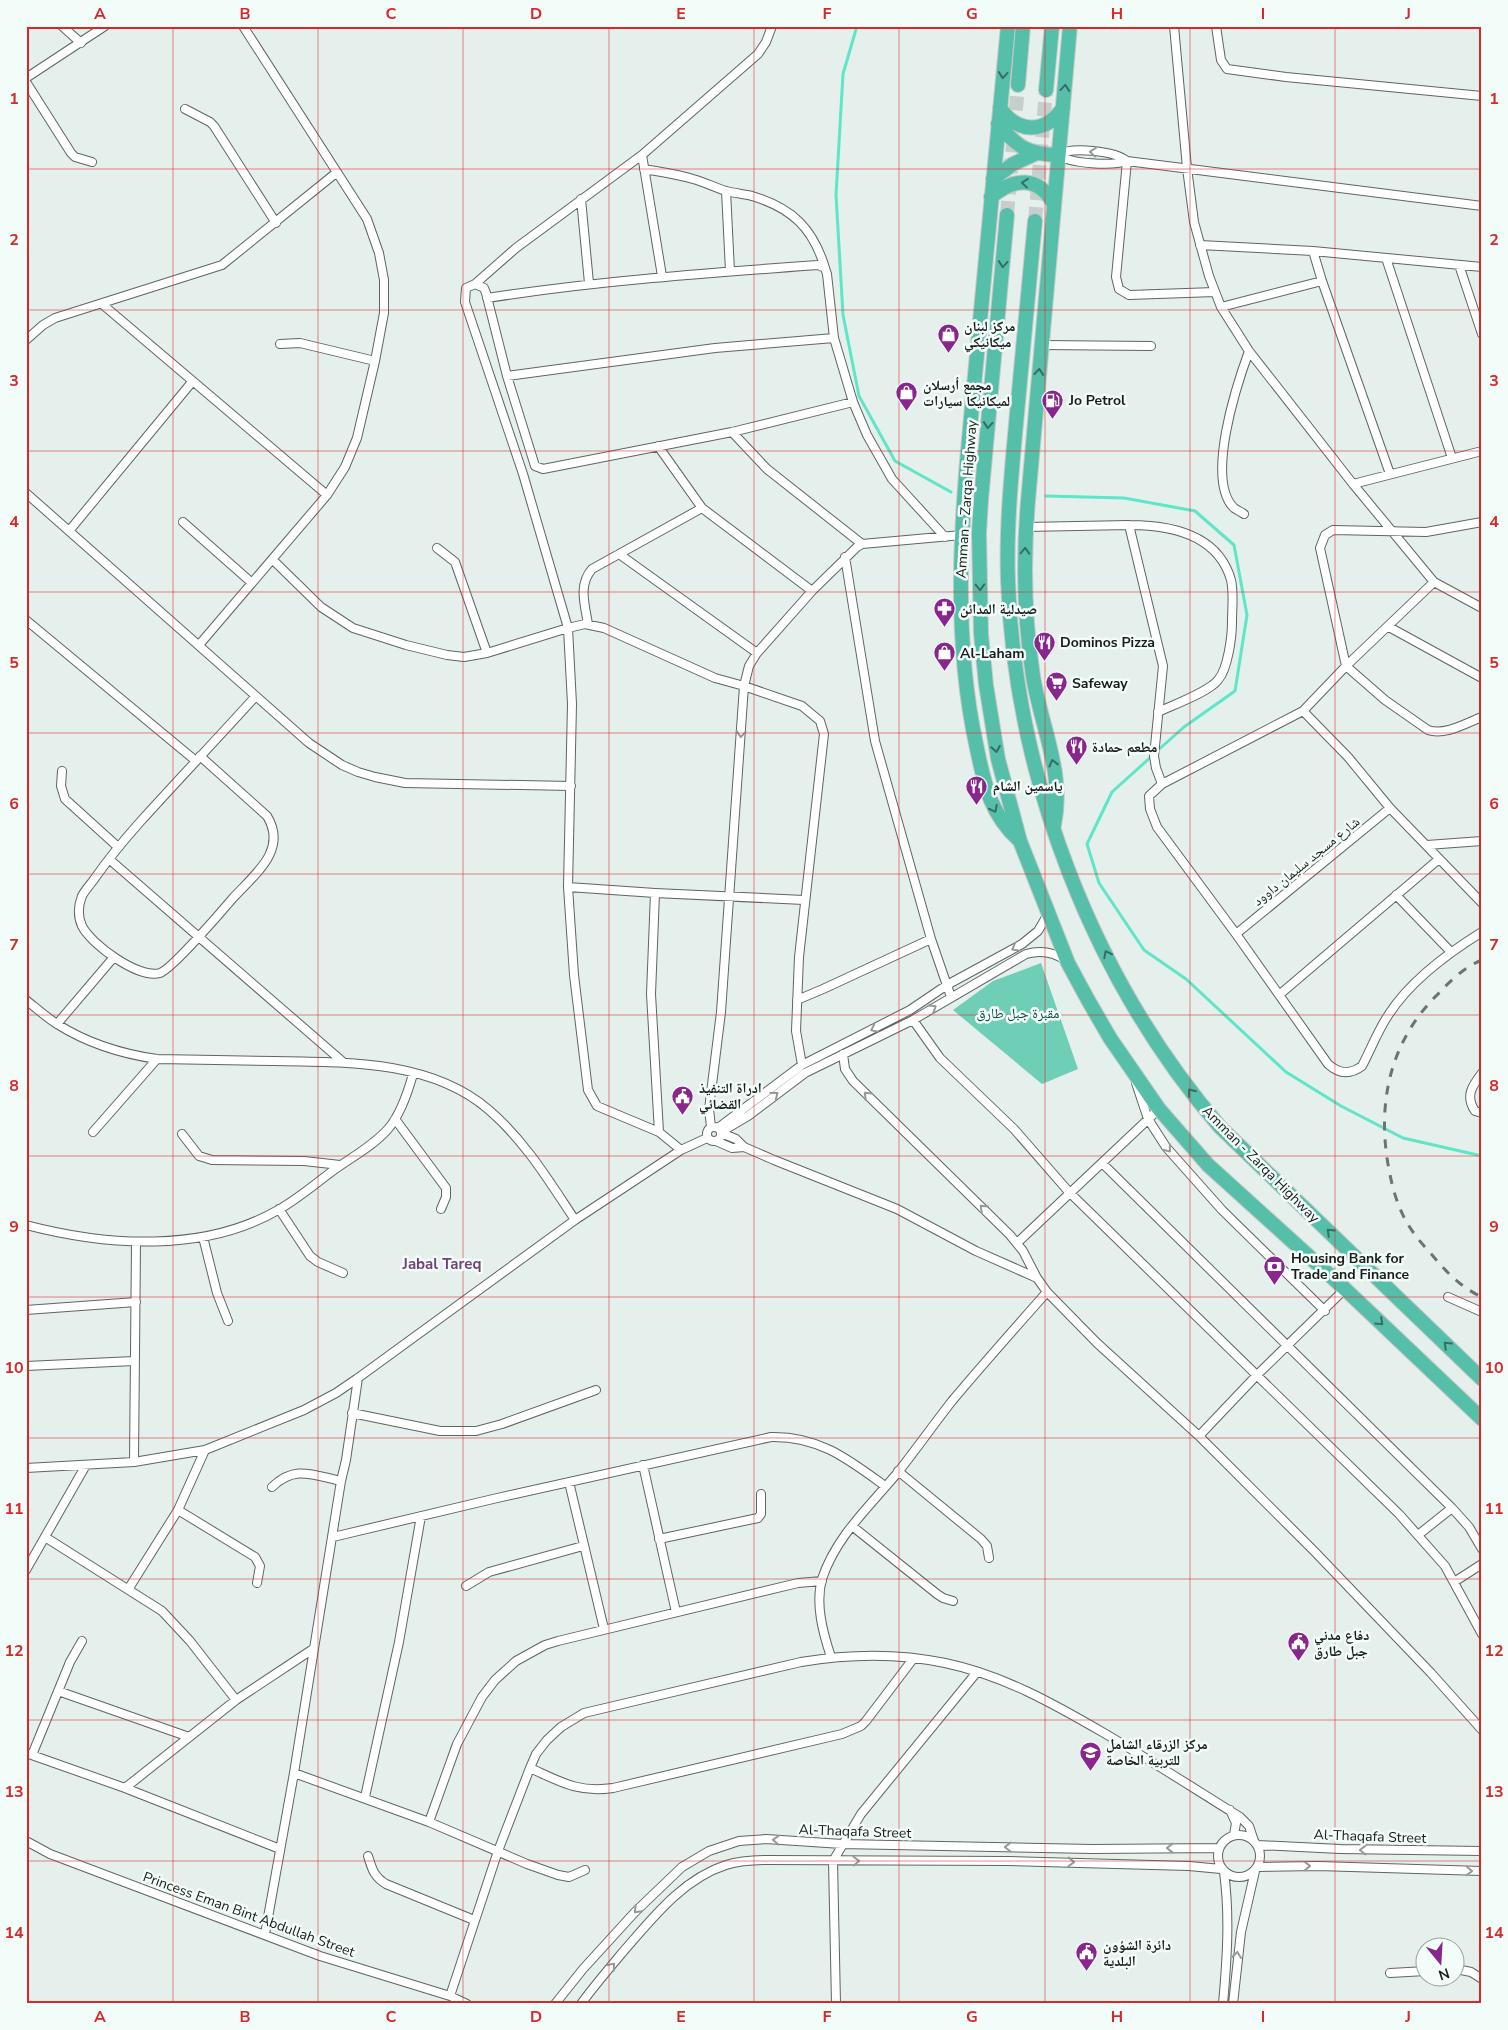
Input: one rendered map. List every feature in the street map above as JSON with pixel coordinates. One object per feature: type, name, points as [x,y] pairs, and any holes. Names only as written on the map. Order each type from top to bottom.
[{"type":"highway","name":"Amman - Zarqa Highway","points":[[1008,26],[991,197],[962,535],[960,582],[966,687],[972,725],[989,799],[1002,822],[1020,841]]},
{"type":"highway","points":[[1018,84],[1023,26]]},
{"type":"highway","points":[[1046,90],[1052,26]]},
{"type":"highway","points":[[1053,828],[1058,803],[1057,778],[1034,680],[1027,628],[1024,578],[1026,527],[1041,345],[1070,26]]},
{"type":"highway","points":[[1000,108],[1011,120],[1026,127],[1048,124],[1057,117],[1063,108]]},
{"type":"highway","points":[[998,124],[1014,142],[1035,154]]},
{"type":"highway","points":[[993,179],[1013,164],[1035,154],[1058,155]]},
{"type":"highway","points":[[991,197],[1008,184],[1030,183],[1040,187],[1054,204]]},
{"type":"highway","name":"Amman - Zarqa Highway","points":[[1007,215],[979,533],[981,634],[986,685],[998,759],[1020,841],[1048,914],[1068,963],[1106,1030],[1159,1109],[1208,1165],[1345,1289],[1482,1419]]},
{"type":"highway","name":"Amman - Zarqa Highway","points":[[1035,221],[1011,482],[1008,529],[1008,578],[1011,630],[1017,681],[1039,783],[1053,828],[1080,897],[1121,981],[1160,1048],[1189,1091],[1220,1127],[1482,1379]]},
{"type":"highway","points":[[1017,681],[1034,680]]},
{"type":"highway","points":[[966,687],[986,685]]},
{"type":"street","points":[[62,26],[81,42]]},
{"type":"street","points":[[26,78],[105,26]]},
{"type":"street","points":[[199,645],[327,495],[345,467],[357,438],[384,313],[384,280],[379,253],[367,219],[244,26]]},
{"type":"street","points":[[681,1150],[659,1132],[597,1106],[588,1090],[574,975],[568,887],[572,704],[568,628],[523,474],[465,302],[466,288],[475,284],[516,248],[642,155],[758,54],[766,42],[772,26]]},
{"type":"street","points":[[1174,26],[1186,168],[1200,245],[1221,307],[1249,351],[1353,484],[1434,582],[1482,608]]},
{"type":"street","points":[[1216,26],[1221,60],[1227,69],[1286,77],[1482,96]]},
{"type":"street","points":[[26,82],[71,153],[75,157],[92,162]]},
{"type":"street","points":[[185,109],[214,126],[276,223]]},
{"type":"street","points":[[642,155],[662,276]]},
{"type":"street","points":[[1058,155],[1066,160],[1074,161],[1113,164],[1127,161],[1482,206]]},
{"type":"street","points":[[1127,161],[1116,277],[1119,289],[1129,296],[1215,292]]},
{"type":"street","points":[[644,169],[693,178],[726,191],[760,199],[791,213],[803,225],[821,254],[825,268],[834,338],[853,402],[867,436],[892,479],[945,537]]},
{"type":"street","points":[[26,340],[43,325],[55,318],[222,265],[336,173]]},
{"type":"street","points":[[726,191],[730,271]]},
{"type":"street","points":[[581,199],[589,284]]},
{"type":"street","points":[[1200,245],[1313,251],[1482,267]]},
{"type":"street","points":[[1313,251],[1390,474]]},
{"type":"street","points":[[1386,258],[1452,458]]},
{"type":"street","points":[[487,298],[662,276],[818,265],[825,268]]},
{"type":"street","points":[[1458,265],[1482,334]]},
{"type":"street","points":[[1221,307],[1322,281]]},
{"type":"street","points":[[475,284],[484,288],[507,376],[535,466],[543,469],[732,432],[853,402]]},
{"type":"street","points":[[102,304],[327,495]]},
{"type":"street","points":[[507,376],[715,348],[834,338]]},
{"type":"street","points":[[280,344],[300,343],[375,361]]},
{"type":"street","points":[[1041,345],[1151,346]]},
{"type":"street","points":[[1244,514],[1235,509],[1227,496],[1223,479],[1222,461],[1232,404],[1249,351]]},
{"type":"street","points":[[69,531],[192,382]]},
{"type":"street","points":[[732,432],[768,469],[862,544]]},
{"type":"street","points":[[658,446],[702,508],[812,591]]},
{"type":"street","points":[[1353,484],[1482,451]]},
{"type":"street","points":[[26,493],[199,645],[255,697],[323,754],[358,772],[375,778],[424,784],[571,786]]},
{"type":"street","points":[[588,624],[583,593],[586,578],[592,570],[702,508]]},
{"type":"street","points":[[183,522],[252,583]]},
{"type":"street","points":[[1482,522],[1435,531],[1333,530],[1325,535],[1322,542],[1321,556],[1346,666],[1385,700],[1428,730],[1439,732],[1482,717]]},
{"type":"street","points":[[1129,525],[1162,660],[1154,756],[1162,784]]},
{"type":"street","points":[[1026,527],[1155,525],[1179,530],[1201,540],[1216,551],[1231,581],[1232,632],[1223,672],[1219,679],[1207,689],[1158,712]]},
{"type":"street","points":[[716,1142],[720,1138],[709,1109],[721,1012],[744,686],[749,666],[757,653],[812,591],[845,557],[862,544],[962,535]]},
{"type":"street","points":[[438,548],[455,562],[487,653]]},
{"type":"street","points":[[619,554],[757,653]]},
{"type":"street","points":[[845,557],[875,741],[931,939],[951,997]]},
{"type":"street","points":[[273,560],[321,607],[353,628],[396,642],[447,655],[464,657],[487,653],[568,628],[588,624],[612,631],[715,678],[802,706],[815,716],[824,734],[804,900],[797,1000],[796,1031],[802,1065]]},
{"type":"street","points":[[1434,582],[1346,666],[1303,711],[1162,784],[1150,796],[1150,809],[1157,826],[1328,1064],[1336,1071],[1350,1072],[1362,1066],[1388,1015],[1404,995],[1451,952],[1482,932]]},
{"type":"street","points":[[26,620],[198,758],[267,816],[274,828],[275,842],[262,866],[199,936],[166,970],[158,974],[138,971],[114,957],[87,933],[79,915],[82,896],[118,847],[198,758],[255,697]]},
{"type":"street","points":[[1389,627],[1482,678]]},
{"type":"street","points":[[1303,711],[1348,757],[1390,808],[1482,903]]},
{"type":"street","points":[[62,770],[61,786],[65,799],[118,847]]},
{"type":"street","name":"شارع مسجد سليمان داوود","points":[[1236,934],[1348,845],[1390,808]]},
{"type":"street","points":[[1427,845],[1482,841]]},
{"type":"street","points":[[109,859],[344,1062]]},
{"type":"street","points":[[1279,995],[1439,859]]},
{"type":"street","points":[[568,887],[804,900]]},
{"type":"street","points":[[655,893],[652,994],[659,1132]]},
{"type":"street","points":[[1396,896],[1451,952]]},
{"type":"street","points":[[718,1130],[802,1065],[910,1010],[947,986],[1030,938],[1048,914]]},
{"type":"street","points":[[797,1000],[931,939]]},
{"type":"street","points":[[707,1138],[706,1132],[718,1130],[748,1116],[799,1077],[913,1020],[1026,954],[1037,951],[1048,952],[1059,956],[1068,963]]},
{"type":"street","points":[[57,1024],[114,957]]},
{"type":"street","points":[[26,1000],[57,1024],[107,1047],[132,1055],[157,1059],[344,1062],[413,1074],[445,1084],[488,1109],[513,1133],[530,1153],[575,1220]]},
{"type":"street","points":[[913,1020],[940,1058],[1014,1129],[1069,1192],[1256,1376],[1394,1508],[1445,1566],[1482,1634]]},
{"type":"street","points":[[844,1054],[845,1069],[853,1081],[1017,1243],[1047,1292],[1097,1343],[1199,1436],[1371,1610],[1482,1730]]},
{"type":"street","points":[[94,1132],[157,1059]]},
{"type":"street","points":[[1482,1073],[1470,1091],[1469,1096],[1475,1111],[1482,1112]]},
{"type":"street","points":[[26,1225],[53,1232],[136,1243],[204,1237],[242,1225],[279,1210],[379,1137],[395,1119],[413,1074]]},
{"type":"street","points":[[1134,1074],[1148,1119],[1166,1147],[1205,1192],[1325,1310]]},
{"type":"street","points":[[1017,1243],[1159,1109]]},
{"type":"street","points":[[395,1119],[446,1188],[446,1197],[441,1209]]},
{"type":"street","points":[[718,1130],[736,1139],[744,1147],[897,1209],[976,1251],[1037,1278]]},
{"type":"street","points":[[182,1134],[199,1156],[212,1160],[257,1159],[340,1165]]},
{"type":"street","points":[[26,1468],[134,1462],[205,1450],[304,1410],[336,1393],[358,1378],[575,1220],[681,1150],[707,1138],[732,1148],[744,1147]]},
{"type":"street","points":[[1102,1163],[1452,1508],[1469,1527],[1482,1550]]},
{"type":"street","points":[[279,1210],[310,1256],[318,1262],[343,1273]]},
{"type":"street","points":[[204,1237],[218,1293],[228,1321]]},
{"type":"street","points":[[134,1462],[136,1243]]},
{"type":"street","points":[[1199,1436],[1256,1376],[1345,1289]]},
{"type":"street","points":[[831,1657],[821,1624],[822,1581],[833,1553],[852,1526],[951,1403],[1047,1292]]},
{"type":"street","points":[[1448,1297],[1482,1312]]},
{"type":"street","points":[[26,1310],[136,1302]]},
{"type":"street","points":[[26,1366],[134,1361]]},
{"type":"street","points":[[264,1934],[294,1773],[358,1378]]},
{"type":"street","points":[[352,1412],[440,1431],[476,1431],[502,1424],[596,1390]]},
{"type":"street","points":[[333,1538],[753,1439],[788,1436],[806,1440],[832,1450],[885,1486]]},
{"type":"street","points":[[129,1588],[178,1510],[205,1450]]},
{"type":"street","points":[[26,1570],[86,1464]]},
{"type":"street","points":[[643,1465],[676,1612]]},
{"type":"street","points":[[898,1471],[981,1539],[987,1546],[989,1558]]},
{"type":"street","points":[[272,1488],[289,1474],[298,1473],[341,1481]]},
{"type":"street","points":[[569,1482],[604,1629]]},
{"type":"street","points":[[659,1539],[758,1518],[761,1514],[761,1494]]},
{"type":"street","points":[[1418,1535],[1452,1508]]},
{"type":"street","points":[[178,1510],[255,1557],[260,1566],[257,1583]]},
{"type":"street","points":[[365,1797],[399,1642],[421,1516]]},
{"type":"street","points":[[852,1526],[937,1594],[943,1598],[953,1600]]},
{"type":"street","points":[[45,1537],[129,1588],[162,1611],[176,1625],[236,1700]]},
{"type":"street","points":[[466,1586],[489,1572],[583,1546]]},
{"type":"street","points":[[1454,1582],[1482,1564]]},
{"type":"street","points":[[429,1822],[457,1744],[482,1697],[495,1680],[516,1661],[545,1644],[798,1583],[822,1581]]},
{"type":"street","points":[[82,1641],[70,1662],[29,1754],[125,1788],[280,1849]]},
{"type":"street","points":[[125,1788],[236,1700],[313,1649]]},
{"type":"street","points":[[450,1996],[498,1851],[530,1768],[536,1754],[561,1727],[584,1714],[738,1676],[831,1657],[886,1656],[945,1663],[977,1672],[1026,1690],[1140,1754],[1244,1820],[1249,1826],[1261,1856],[1240,1932],[1233,2004]]},
{"type":"street","points":[[530,1768],[576,1788],[594,1790],[613,1788],[842,1734],[861,1726],[866,1721],[912,1658]]},
{"type":"street","points":[[836,2004],[834,1861],[842,1844],[861,1814],[977,1672]]},
{"type":"street","points":[[58,1691],[189,1737]]},
{"type":"street","points":[[294,1773],[365,1797],[558,1875],[569,1877],[585,1870]]},
{"type":"street","points":[[1230,1810],[1236,1823],[1234,1836]]},
{"type":"street","points":[[1223,2004],[1228,1928],[1227,1898],[1223,1870],[1218,1855],[1219,1848],[1225,1840],[1234,1836],[1248,1837],[1256,1843]]},
{"type":"street","name":"Al-Thaqafa Street","points":[[555,2004],[583,1969],[635,1912],[682,1868],[695,1858],[723,1846],[747,1840],[842,1844],[1092,1849],[1219,1848]]},
{"type":"street","name":"Princess Eman Bint Abdullah Street","points":[[26,1841],[50,1854],[320,1956],[450,1996],[467,2004]]},
{"type":"street","name":"Al-Thaqafa Street","points":[[1256,1843],[1340,1850],[1482,1851]]},
{"type":"street","points":[[368,1856],[372,1873],[381,1881],[474,1920]]},
{"type":"street","name":"Al-Thaqafa Street","points":[[581,2004],[645,1927],[685,1888],[726,1865],[749,1860],[1009,1860],[1180,1866],[1223,1870]]},
{"type":"street","points":[[1223,1870],[1228,1875],[1239,1878],[1245,1877],[1256,1869],[1318,1866],[1482,1871]]},
{"type":"street","points":[[1466,1971],[1482,1979]]},
{"type":"street","points":[[1390,1973],[1416,1972]]},
{"type":"green space","name":"مقبرة جبل طارق","points":[[1041,963],[1078,1069],[1042,1084],[953,1010],[993,981]]},
{"type":"waterway","points":[[857,26],[843,74],[836,195],[843,315],[859,396],[895,461],[951,492]]},
{"type":"waterway","points":[[1046,496],[1124,498],[1195,511],[1234,545],[1247,615],[1235,691],[1184,727],[1156,752]]},
{"type":"waterway","points":[[1152,756],[1112,792],[1087,844],[1099,883],[1144,950],[1186,979],[1286,1072],[1341,1106],[1403,1138],[1482,1156]]},
{"type":"tunnel","points":[[1007,215],[1018,85]]},
{"type":"tunnel","points":[[1035,221],[1046,90]]},
{"type":"railway","points":[[1482,960],[1465,970],[1449,983],[1424,1009],[1411,1028],[1400,1048],[1393,1068],[1387,1090],[1385,1112],[1387,1158],[1399,1207],[1408,1225],[1449,1274],[1461,1285],[1482,1297]]},
{"type":"place","name":"مركز لبنان ميكانيكي","points":[[948,353]]},
{"type":"place","name":"مجمع أرسلان لميكانيكا سيارات","points":[[907,412]]},
{"type":"place","name":"Jo Petrol","points":[[1053,419]]},
{"type":"place","name":"صيدلية المدائن","points":[[944,628]]},
{"type":"place","name":"Dominos Pizza","points":[[1044,661]]},
{"type":"place","name":"Al-Laham","points":[[944,672]]},
{"type":"place","name":"Safeway","points":[[1056,702]]},
{"type":"place","name":"مطعم حمادة","points":[[1076,766]]},
{"type":"place","name":"ياسمين الشام","points":[[977,805]]},
{"type":"place","name":"ادراة التنفيذ القضائي","points":[[683,1115]]},
{"type":"place","name":"Housing Bank for Trade and Finance","points":[[1275,1285]]},
{"type":"place","name":"دفاع مدني جبل طارق","points":[[1298,1662]]},
{"type":"place","name":"مركز الزرقاء الشامل للتربية الخاصة","points":[[1090,1771]]},
{"type":"place","name":"دائرة الشؤون البلدية","points":[[1087,1972]]},
{"type":"district","name":"Jabal Tareq","points":[[442,1264]]}]
